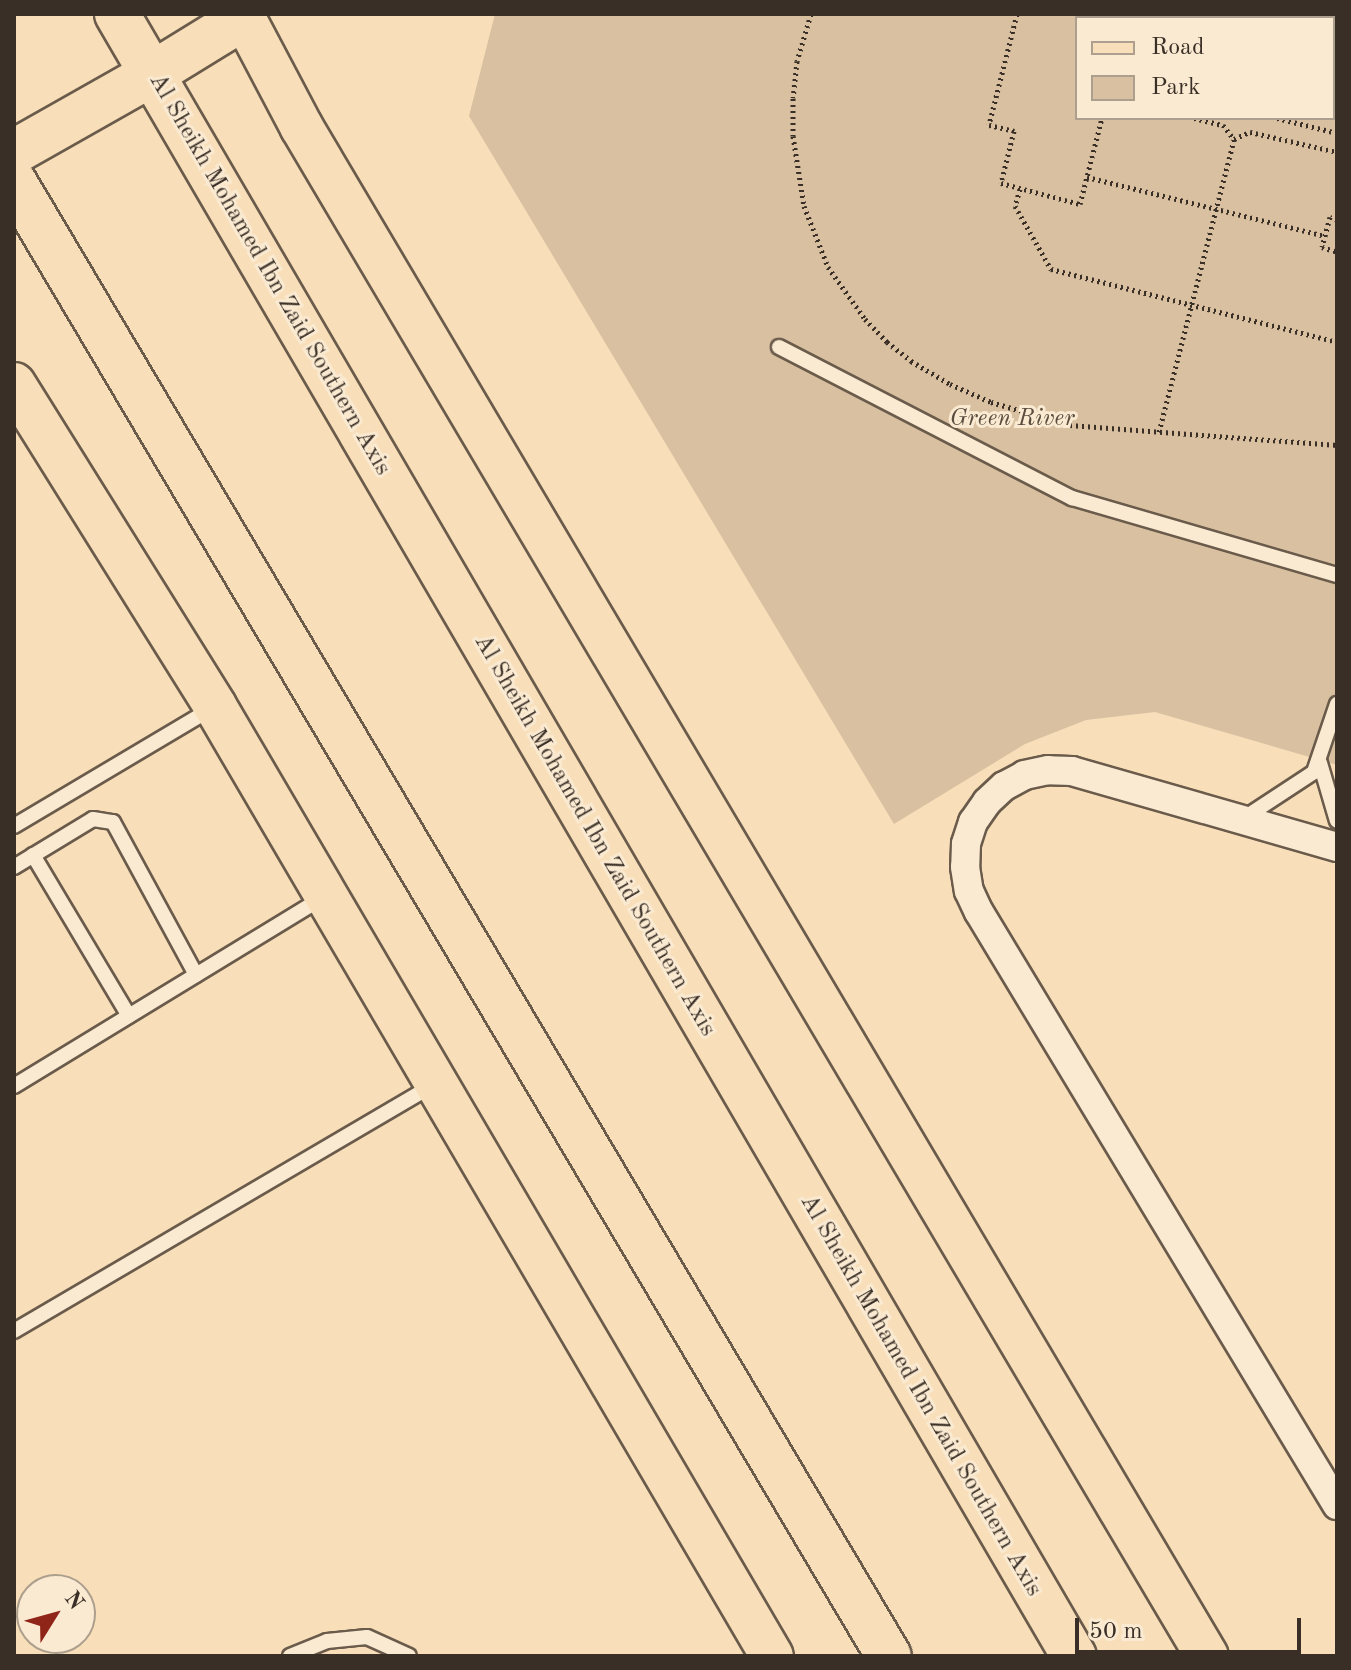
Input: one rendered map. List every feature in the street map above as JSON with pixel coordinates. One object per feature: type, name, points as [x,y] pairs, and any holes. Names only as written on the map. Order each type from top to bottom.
[{"type":"highway","name":"Al Sheikh Mohamed Ibn Zaid Southern Axis","points":[[117,14],[1074,1656]]},
{"type":"highway","points":[[14,152],[152,74],[243,16]]},
{"type":"highway","points":[[14,182],[889,1656]]},
{"type":"main road","points":[[243,16],[309,140],[1207,1656]]},
{"type":"main road","points":[[14,384],[215,706],[772,1656]]},
{"type":"street","points":[[1337,847],[1072,771],[1048,770],[1025,775],[1004,786],[987,802],[973,822],[966,844],[965,867],[969,891],[979,912],[1337,1505]]},
{"type":"lane","points":[[779,347],[1072,498],[1337,575]]},
{"type":"lane","points":[[1241,820],[1298,784],[1320,763],[1337,704]]},
{"type":"lane","points":[[14,826],[215,706]]},
{"type":"lane","points":[[1320,763],[1337,821]]},
{"type":"lane","points":[[14,867],[93,819],[113,822],[196,975]]},
{"type":"lane","points":[[33,855],[129,1016]]},
{"type":"lane","points":[[14,1086],[326,896]]},
{"type":"lane","points":[[14,1331],[435,1084]]},
{"type":"lane","points":[[290,1656],[327,1641],[367,1637],[384,1642],[409,1656]]},
{"type":"path","points":[[811,14],[797,61],[793,98],[797,173],[804,206],[828,267],[865,319],[911,361],[991,402],[1070,425],[1337,445]]},
{"type":"path","points":[[1017,14],[989,125],[1014,131],[1001,183],[1080,204],[1101,120]]},
{"type":"path","points":[[1202,120],[1223,125],[1234,139]]},
{"type":"path","points":[[1285,120],[1337,133]]},
{"type":"path","points":[[1234,139],[1250,132],[1337,152]]},
{"type":"path","points":[[1159,432],[1234,139]]},
{"type":"path","points":[[1087,177],[1325,236]]},
{"type":"path","points":[[1020,189],[1015,206],[1051,269],[1337,342]]},
{"type":"path","points":[[1337,219],[1330,217],[1322,247],[1337,252]]},
{"type":"green space","name":"Green River","points":[[495,14],[1337,14],[1337,765],[1155,712],[1086,720],[1025,744],[894,824],[469,116]]}]
